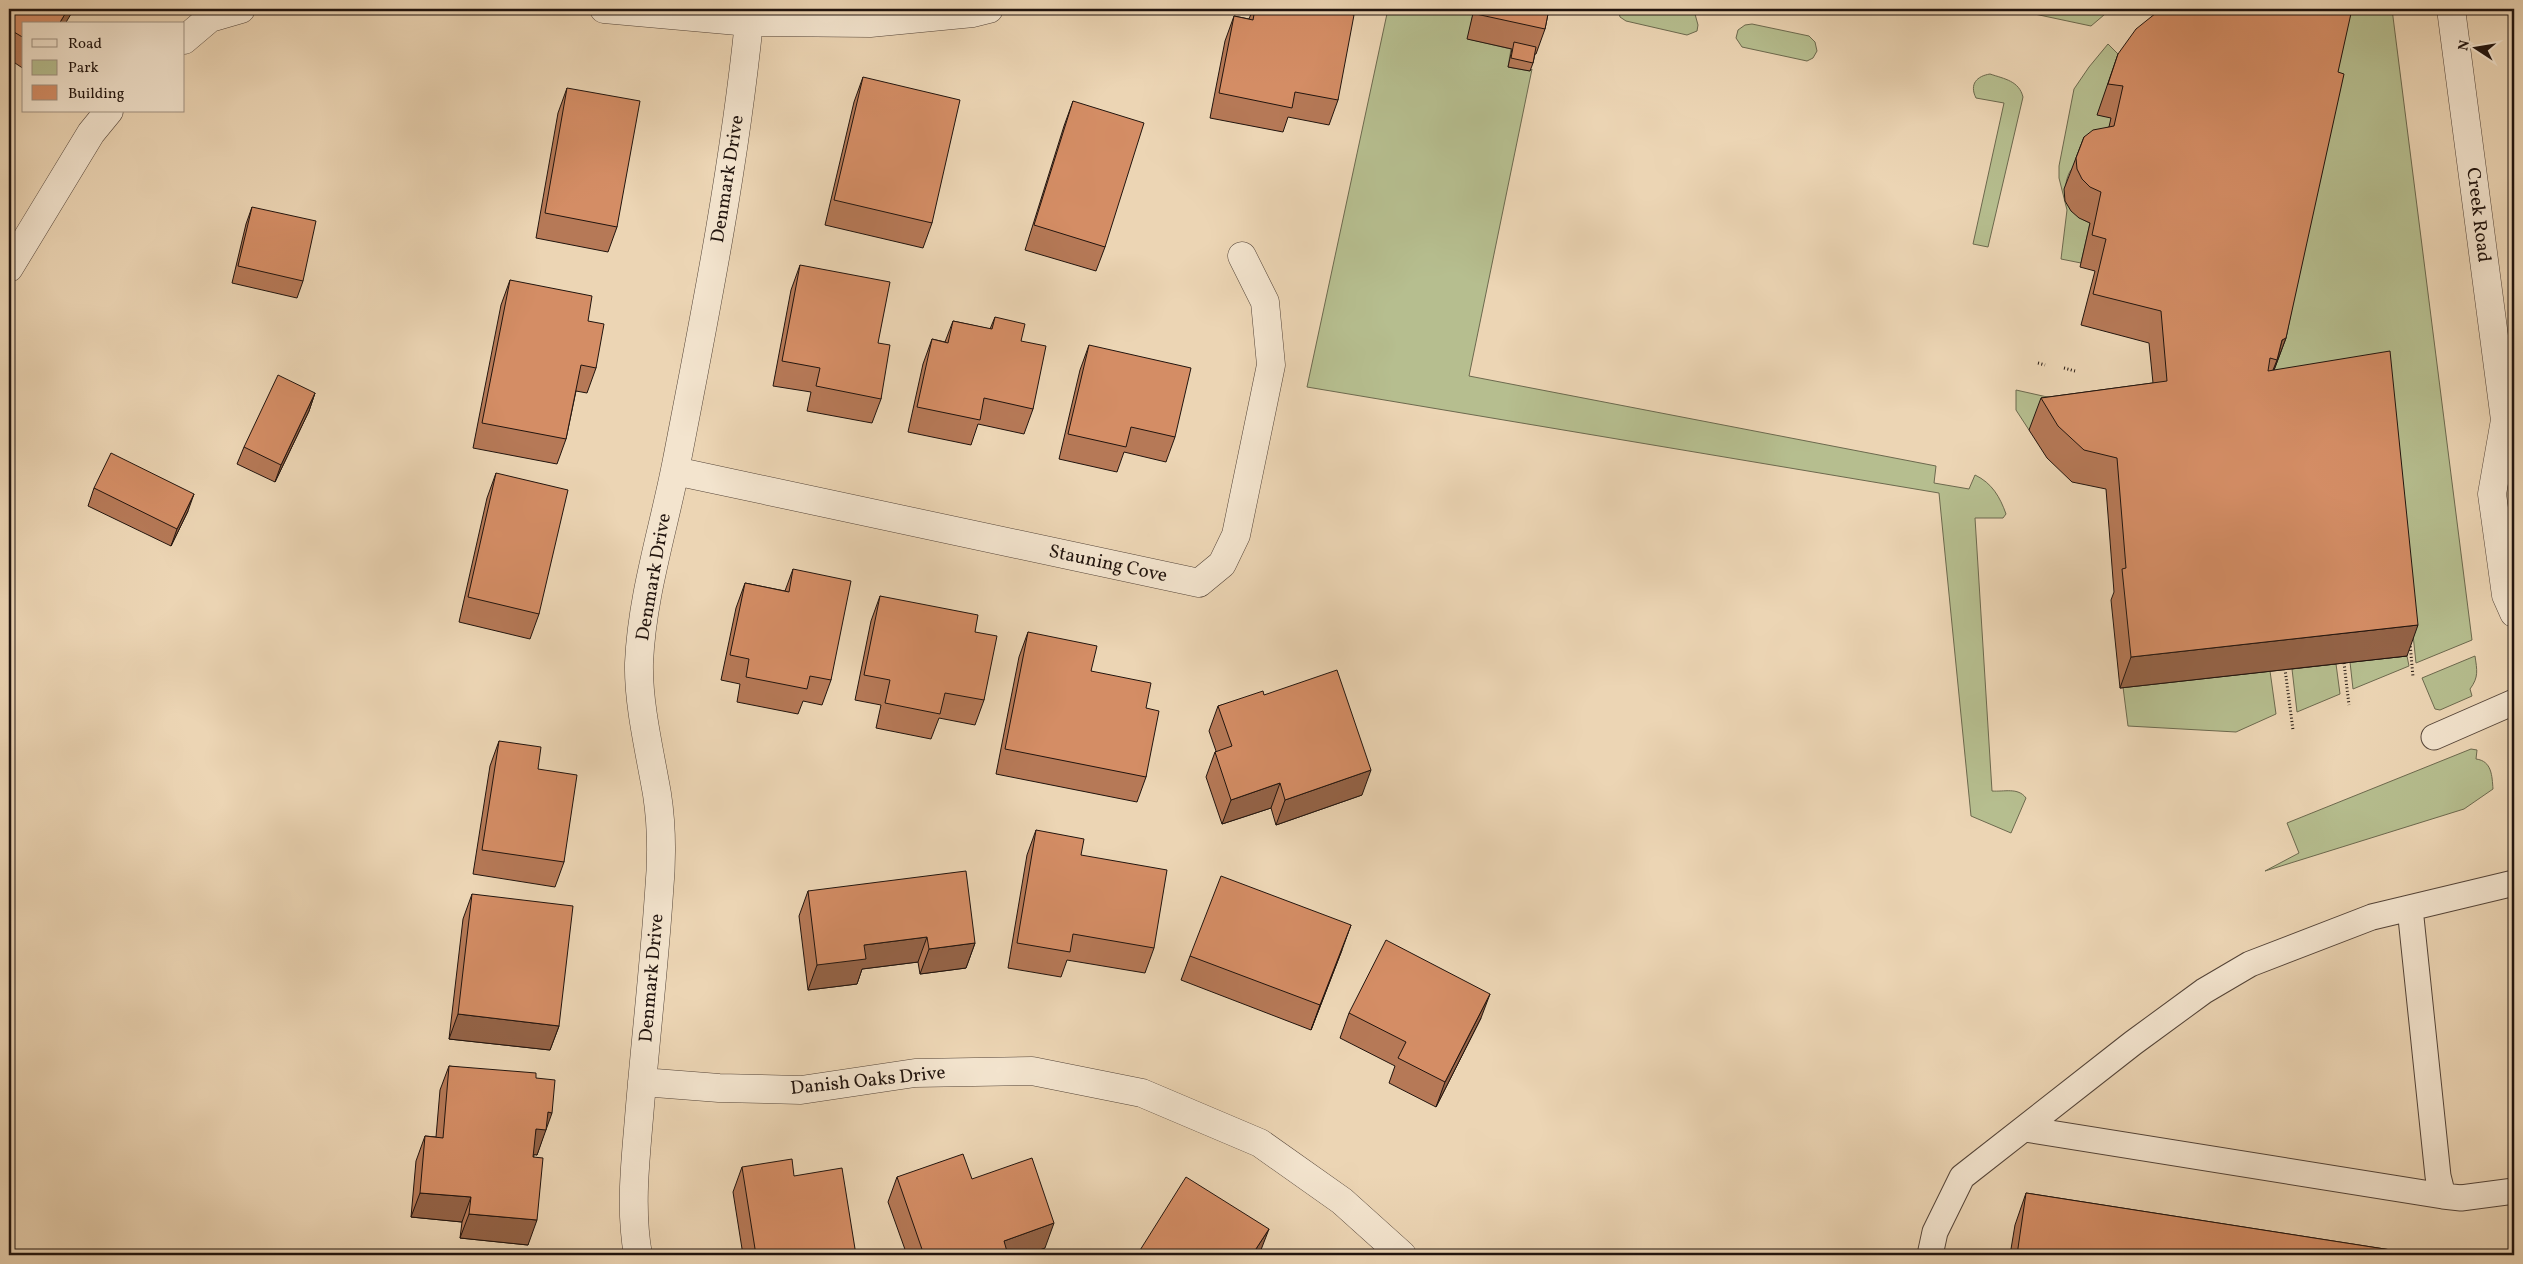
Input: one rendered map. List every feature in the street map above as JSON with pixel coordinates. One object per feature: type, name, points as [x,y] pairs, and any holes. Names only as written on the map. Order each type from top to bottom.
[{"type":"street","points":[[185,39],[208,13],[241,9]]},
{"type":"street","points":[[604,9],[749,22],[870,23],[973,13],[989,9]]},
{"type":"street","name":"Creek Road","points":[[2451,9],[2510,430],[2492,494],[2506,595],[2514,613]]},
{"type":"street","name":"Denmark Drive","points":[[638,1255],[634,1229],[634,1174],[660,890],[662,839],[647,742],[639,665],[647,591],[675,471],[722,227],[736,136],[749,22]]},
{"type":"street","points":[[9,268],[91,133],[108,112]]},
{"type":"street","name":"Stauning Cove","points":[[675,471],[1198,583],[1222,564],[1236,535],[1270,365],[1265,302],[1242,256]]},
{"type":"street","name":"Danish Oaks Drive","points":[[642,1082],[719,1088],[801,1090],[915,1074],[1032,1071],[1142,1093],[1260,1143],[1342,1201],[1402,1255]]},
{"type":"lane","points":[[2434,737],[2514,702]]},
{"type":"lane","points":[[1930,1255],[1935,1232],[1962,1177],[2133,1043],[2204,992],[2250,964],[2372,917],[2514,882]]},
{"type":"lane","points":[[2410,908],[2438,1176],[2443,1196]]},
{"type":"lane","points":[[2025,1129],[2443,1196],[2461,1198],[2514,1190]]},
{"type":"path","points":[[2038,363],[2045,365]]},
{"type":"path","points":[[2064,368],[2075,371]]},
{"type":"path","points":[[2409,638],[2413,677]]},
{"type":"path","points":[[2344,663],[2349,705]]},
{"type":"path","points":[[2285,670],[2292,730]]},
{"type":"green space","points":[[1388,9],[1474,9],[1468,39],[1511,49],[1508,67],[1530,71],[1532,69],[1469,376],[1936,466],[1934,483],[1969,489],[1975,475],[1995,491],[2006,514],[2003,518],[1975,518],[1992,791],[2015,791],[2026,798],[2011,833],[1971,816],[1939,493],[1307,387]]},
{"type":"green space","points":[[1618,9],[1677,9],[1695,14],[1698,25],[1697,31],[1687,35],[1626,21],[1620,17]]},
{"type":"green space","points":[[2011,9],[2111,9],[2091,26]]},
{"type":"green space","points":[[2266,9],[2392,9],[2472,640],[2416,663],[2404,549],[2258,390]]},
{"type":"green space","points":[[1752,24],[1809,36],[1815,42],[1817,51],[1813,58],[1807,61],[1742,47],[1736,38],[1738,30],[1745,25]]},
{"type":"green space","points":[[2108,44],[2124,60],[2103,157],[2073,168],[2070,171],[2065,190],[2065,197],[2069,208],[2090,223],[2081,263],[2061,259],[2067,210],[2059,178],[2059,166],[2074,89]]},
{"type":"green space","points":[[1990,74],[2015,84],[2023,97],[1988,247],[1973,244],[2004,103],[1976,98],[1973,89],[1978,79]]},
{"type":"green space","points":[[2016,390],[2132,416],[2029,430],[2016,410]]},
{"type":"green space","points":[[2407,656],[2409,666],[2353,689],[2350,662]]},
{"type":"green space","points":[[2475,656],[2477,673],[2470,689],[2472,696],[2440,710],[2435,709],[2422,678]]},
{"type":"green space","points":[[2336,664],[2340,694],[2297,712],[2292,669]]},
{"type":"green space","points":[[2270,671],[2276,714],[2236,732],[2128,726],[2123,687]]},
{"type":"green space","points":[[2471,749],[2477,750],[2476,759],[2481,760],[2488,766],[2493,789],[2464,809],[2265,871],[2299,853],[2287,823]]},
{"type":"building","points":[[9,9],[68,9],[60,22],[22,22],[22,37],[9,29]]},
{"type":"building","points":[[1255,9],[1325,9],[1354,15],[1338,100],[1295,92],[1292,108],[1219,93],[1234,16],[1253,20]]},
{"type":"building","points":[[1478,9],[1549,9],[1545,29],[1476,14]]},
{"type":"building","points":[[2164,9],[2352,9],[2338,72],[2344,74],[2286,338],[2282,340],[2277,360],[2270,358],[2268,371],[2390,351],[2418,625],[2131,657],[2122,569],[2126,568],[2117,458],[2084,450],[2058,426],[2041,398],[2167,381],[2161,311],[2093,294],[2106,239],[2092,235],[2101,192],[2090,187],[2082,179],[2077,169],[2076,158],[2084,137],[2093,130],[2114,126],[2123,86],[2108,84],[2118,54],[2136,29]]},
{"type":"building","points":[[1514,42],[1536,47],[1533,63],[1511,58]]},
{"type":"building","points":[[863,77],[960,100],[932,223],[834,200]]},
{"type":"building","points":[[567,88],[640,101],[617,227],[545,213]]},
{"type":"building","points":[[1073,101],[1144,123],[1105,247],[1034,225]]},
{"type":"building","points":[[252,207],[316,221],[303,281],[238,266]]},
{"type":"building","points":[[800,265],[890,282],[878,343],[890,345],[881,399],[816,386],[820,368],[782,361]]},
{"type":"building","points":[[510,280],[592,296],[588,321],[604,324],[596,368],[581,365],[566,439],[482,423]]},
{"type":"building","points":[[995,317],[1025,324],[1021,341],[1046,346],[1033,409],[984,398],[980,420],[917,407],[932,339],[948,343],[953,321],[992,329]]},
{"type":"building","points":[[1089,345],[1191,368],[1175,437],[1131,427],[1126,447],[1068,434]]},
{"type":"building","points":[[278,375],[315,393],[281,465],[244,447]]},
{"type":"building","points":[[111,453],[194,494],[177,529],[94,488]]},
{"type":"building","points":[[496,473],[568,490],[539,614],[468,597]]},
{"type":"building","points":[[793,569],[851,581],[831,680],[810,676],[807,689],[746,677],[749,659],[730,655],[745,583],[789,592]]},
{"type":"building","points":[[880,596],[978,615],[975,632],[997,636],[984,700],[945,693],[940,714],[885,703],[890,680],[864,675]]},
{"type":"building","points":[[1028,632],[1097,646],[1091,671],[1151,683],[1146,708],[1159,711],[1146,777],[1005,749]]},
{"type":"building","points":[[1337,670],[1371,770],[1285,800],[1280,783],[1231,800],[1215,752],[1232,746],[1218,706],[1263,691],[1264,695]]},
{"type":"building","points":[[499,741],[541,747],[538,769],[577,775],[564,862],[482,850]]},
{"type":"building","points":[[1036,830],[1084,839],[1081,855],[1167,870],[1154,948],[1073,934],[1070,952],[1017,943]]},
{"type":"building","points":[[966,871],[975,943],[929,949],[927,937],[864,945],[866,959],[817,965],[808,891]]},
{"type":"building","points":[[1221,876],[1351,925],[1320,1005],[1190,956]]},
{"type":"building","points":[[472,894],[573,906],[559,1026],[458,1014]]},
{"type":"building","points":[[1386,940],[1490,994],[1445,1082],[1398,1058],[1406,1042],[1349,1013]]},
{"type":"building","points":[[449,1066],[536,1073],[536,1078],[555,1080],[552,1113],[548,1112],[546,1130],[536,1129],[533,1157],[543,1158],[537,1220],[469,1214],[471,1197],[420,1193],[425,1136],[443,1138]]},
{"type":"building","points":[[963,1154],[972,1179],[1032,1158],[1054,1223],[1004,1241],[1008,1255],[924,1255],[897,1177]]},
{"type":"building","points":[[792,1159],[794,1176],[842,1168],[856,1255],[756,1255],[742,1167]]},
{"type":"building","points":[[1186,1177],[1269,1229],[1252,1255],[1137,1255]]},
{"type":"building","points":[[2026,1193],[2423,1255],[2017,1255]]}]
